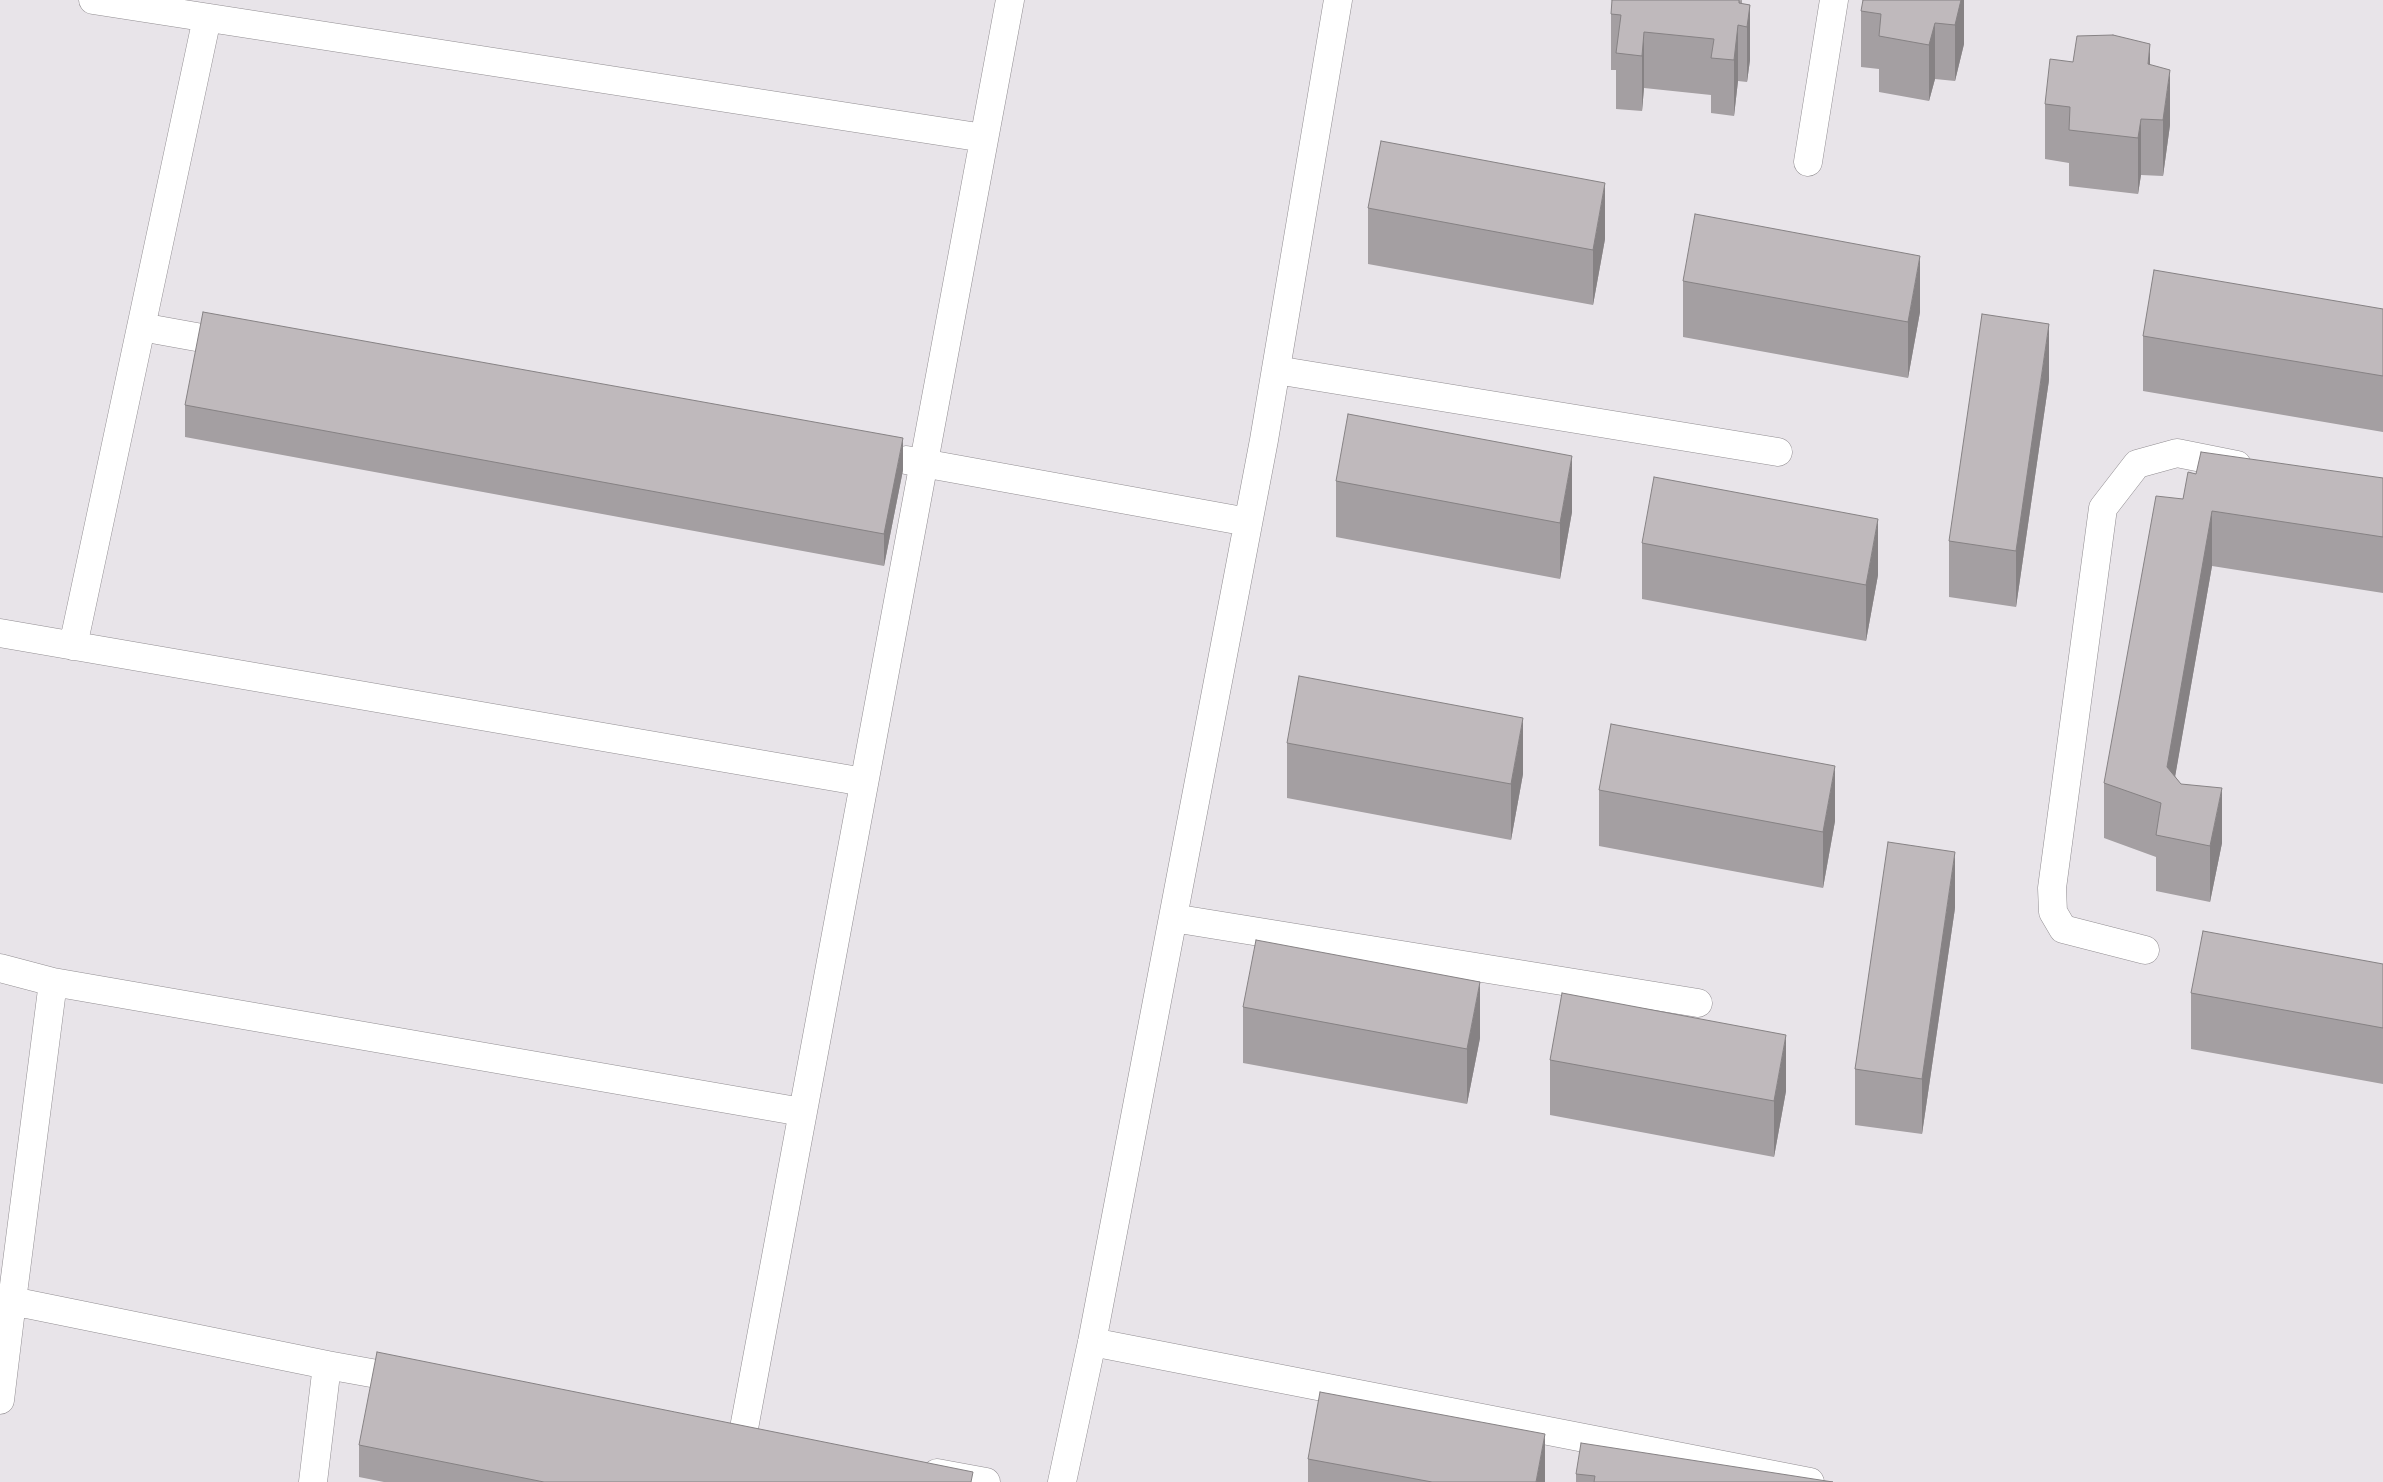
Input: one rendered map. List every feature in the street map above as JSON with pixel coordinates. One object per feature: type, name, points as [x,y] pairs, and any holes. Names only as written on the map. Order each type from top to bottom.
[{"type":"street","points":[[93,0],[984,138]]},
{"type":"street","points":[[771,1444],[732,1437],[802,1112],[1010,0]]},
{"type":"street","points":[[1062,1482],[1092,1342],[1248,522],[1276,370],[1338,0]]},
{"type":"street","points":[[1808,162],[1834,0]]},
{"type":"street","points":[[73,646],[207,18]]},
{"type":"street","points":[[141,327],[258,348]]},
{"type":"street","points":[[1276,370],[1778,452]]},
{"type":"street","points":[[2145,950],[2063,928],[2052,912],[2052,888],[2103,508],[2137,464],[2177,453],[2261,470]]},
{"type":"street","points":[[884,456],[1248,522]]},
{"type":"street","points":[[0,633],[864,782]]},
{"type":"street","points":[[1173,918],[1698,1003]]},
{"type":"street","points":[[0,968],[52,982],[802,1112]]},
{"type":"street","points":[[0,1400],[52,982]]},
{"type":"street","points":[[12,1301],[327,1365],[433,1384]]},
{"type":"street","points":[[1092,1342],[1810,1482]]},
{"type":"street","points":[[313,1482],[327,1365]]},
{"type":"street","points":[[908,1468],[986,1482]]},
{"type":"building","points":[[1612,0],[1739,0],[1739,3],[1750,5],[1747,27],[1738,25],[1734,60],[1711,58],[1714,39],[1644,32],[1642,56],[1616,53],[1621,15],[1611,14]]},
{"type":"building","points":[[1863,0],[1961,0],[1955,25],[1935,23],[1929,45],[1879,36],[1881,14],[1861,11]]},
{"type":"building","points":[[2113,35],[2150,44],[2148,64],[2170,70],[2163,120],[2141,119],[2138,138],[2069,130],[2070,107],[2045,104],[2050,59],[2073,62],[2077,36]]},
{"type":"building","points":[[1381,141],[1605,183],[1593,250],[1368,208]]},
{"type":"building","points":[[1695,214],[1920,256],[1908,322],[1683,281]]},
{"type":"building","points":[[2154,270],[2383,309],[2383,376],[2143,336]]},
{"type":"building","points":[[203,312],[903,438],[884,534],[185,405]]},
{"type":"building","points":[[1982,314],[2049,324],[2016,551],[1949,541]]},
{"type":"building","points":[[1348,414],[1572,456],[1560,523],[1336,481]]},
{"type":"building","points":[[2201,452],[2383,478],[2383,537],[2212,511],[2167,767],[2181,784],[2222,788],[2210,846],[2156,835],[2161,803],[2104,783],[2156,496],[2183,499],[2188,472],[2196,474]]},
{"type":"building","points":[[1654,477],[1878,519],[1866,585],[1642,543]]},
{"type":"building","points":[[1299,676],[1523,718],[1511,784],[1287,743]]},
{"type":"building","points":[[1611,724],[1835,766],[1823,832],[1599,790]]},
{"type":"building","points":[[1888,842],[1955,852],[1922,1079],[1855,1069]]},
{"type":"building","points":[[2203,931],[2383,964],[2383,1028],[2191,993]]},
{"type":"building","points":[[1256,940],[1480,982],[1467,1049],[1243,1007]]},
{"type":"building","points":[[1562,993],[1786,1035],[1774,1101],[1550,1060]]},
{"type":"building","points":[[377,1352],[973,1472],[971,1482],[544,1482],[359,1445]]},
{"type":"building","points":[[1320,1392],[1545,1434],[1536,1482],[1432,1482],[1308,1459]]},
{"type":"building","points":[[1581,1443],[1833,1482],[1594,1482],[1595,1476],[1576,1474]]}]
